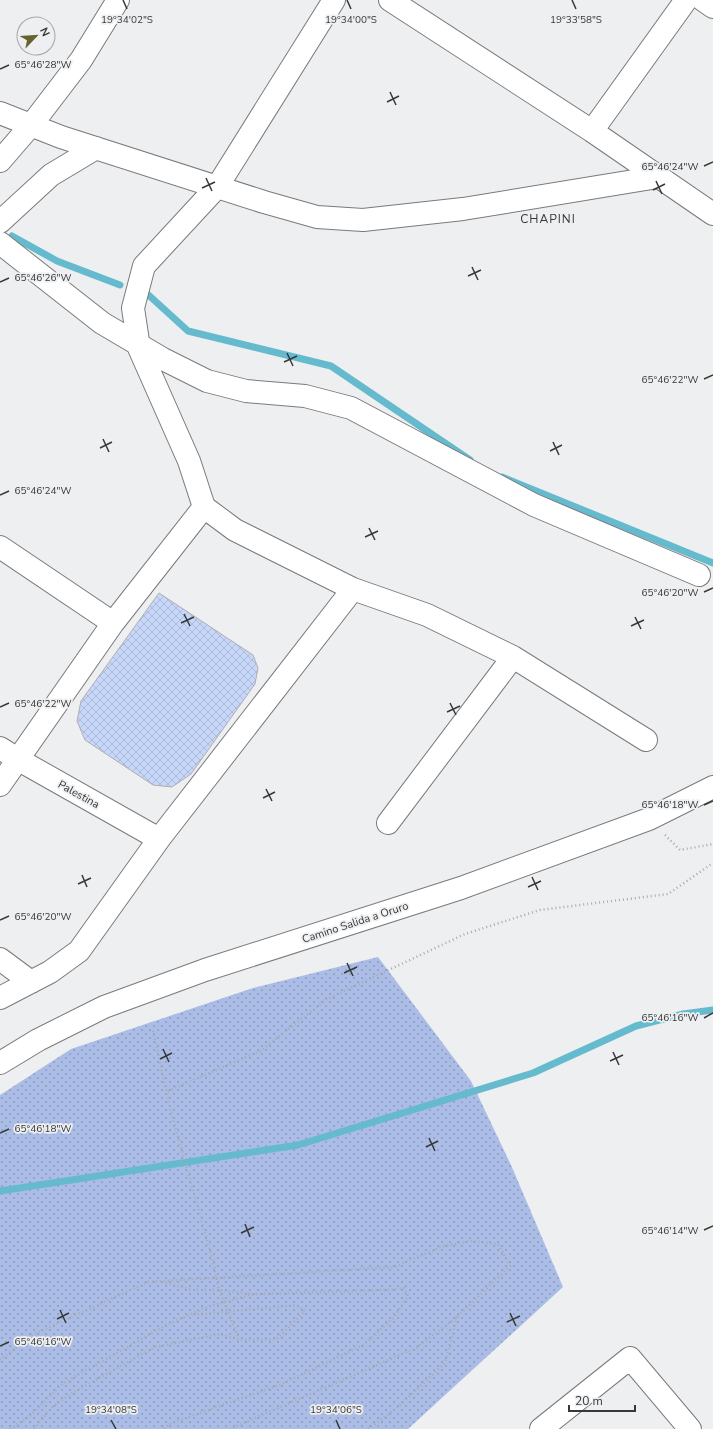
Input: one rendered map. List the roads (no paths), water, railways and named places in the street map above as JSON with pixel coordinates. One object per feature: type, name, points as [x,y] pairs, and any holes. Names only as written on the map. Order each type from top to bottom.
[{"type":"main road","points":[[0,161],[32,124],[82,60],[118,0]]},
{"type":"main road","points":[[334,0],[217,187],[144,266],[133,308],[139,344],[189,461],[204,507],[235,530],[353,589],[428,615],[513,657],[646,740]]},
{"type":"main road","points":[[390,0],[592,131],[658,178],[713,214]]},
{"type":"main road","points":[[592,131],[686,0]]},
{"type":"main road","points":[[703,0],[713,7]]},
{"type":"main road","points":[[0,113],[32,124],[62,137],[217,187],[317,217],[362,220],[463,209],[658,178]]},
{"type":"main road","points":[[0,222],[51,175],[96,148]]},
{"type":"main road","points":[[0,243],[102,322],[207,381],[246,391],[305,396],[351,408],[534,505],[699,575]]},
{"type":"main road","points":[[0,785],[19,760],[113,623],[204,507]]},
{"type":"main road","points":[[0,547],[113,623]]},
{"type":"main road","points":[[0,998],[50,972],[79,951],[159,839],[353,589]]},
{"type":"main road","points":[[388,823],[513,657]]},
{"type":"main road","name":"Palestina","points":[[0,748],[159,839]]},
{"type":"main road","name":"Camino Salida a Oruro","points":[[0,1063],[38,1040],[104,1007],[205,970],[461,888],[649,819],[713,787]]},
{"type":"main road","points":[[0,958],[30,982]]},
{"type":"main road","points":[[541,1429],[630,1358],[690,1429]]},
{"type":"waterway","points":[[12,236],[57,261],[120,285]]},
{"type":"waterway","points":[[143,290],[188,331],[331,366],[470,460]]},
{"type":"waterway","points":[[502,477],[713,563]]},
{"type":"waterway","points":[[0,1191],[298,1145],[533,1073],[636,1026],[683,1014],[713,1010]]},
{"type":"district","name":"CHAPINI","points":[[548,219]]}]
